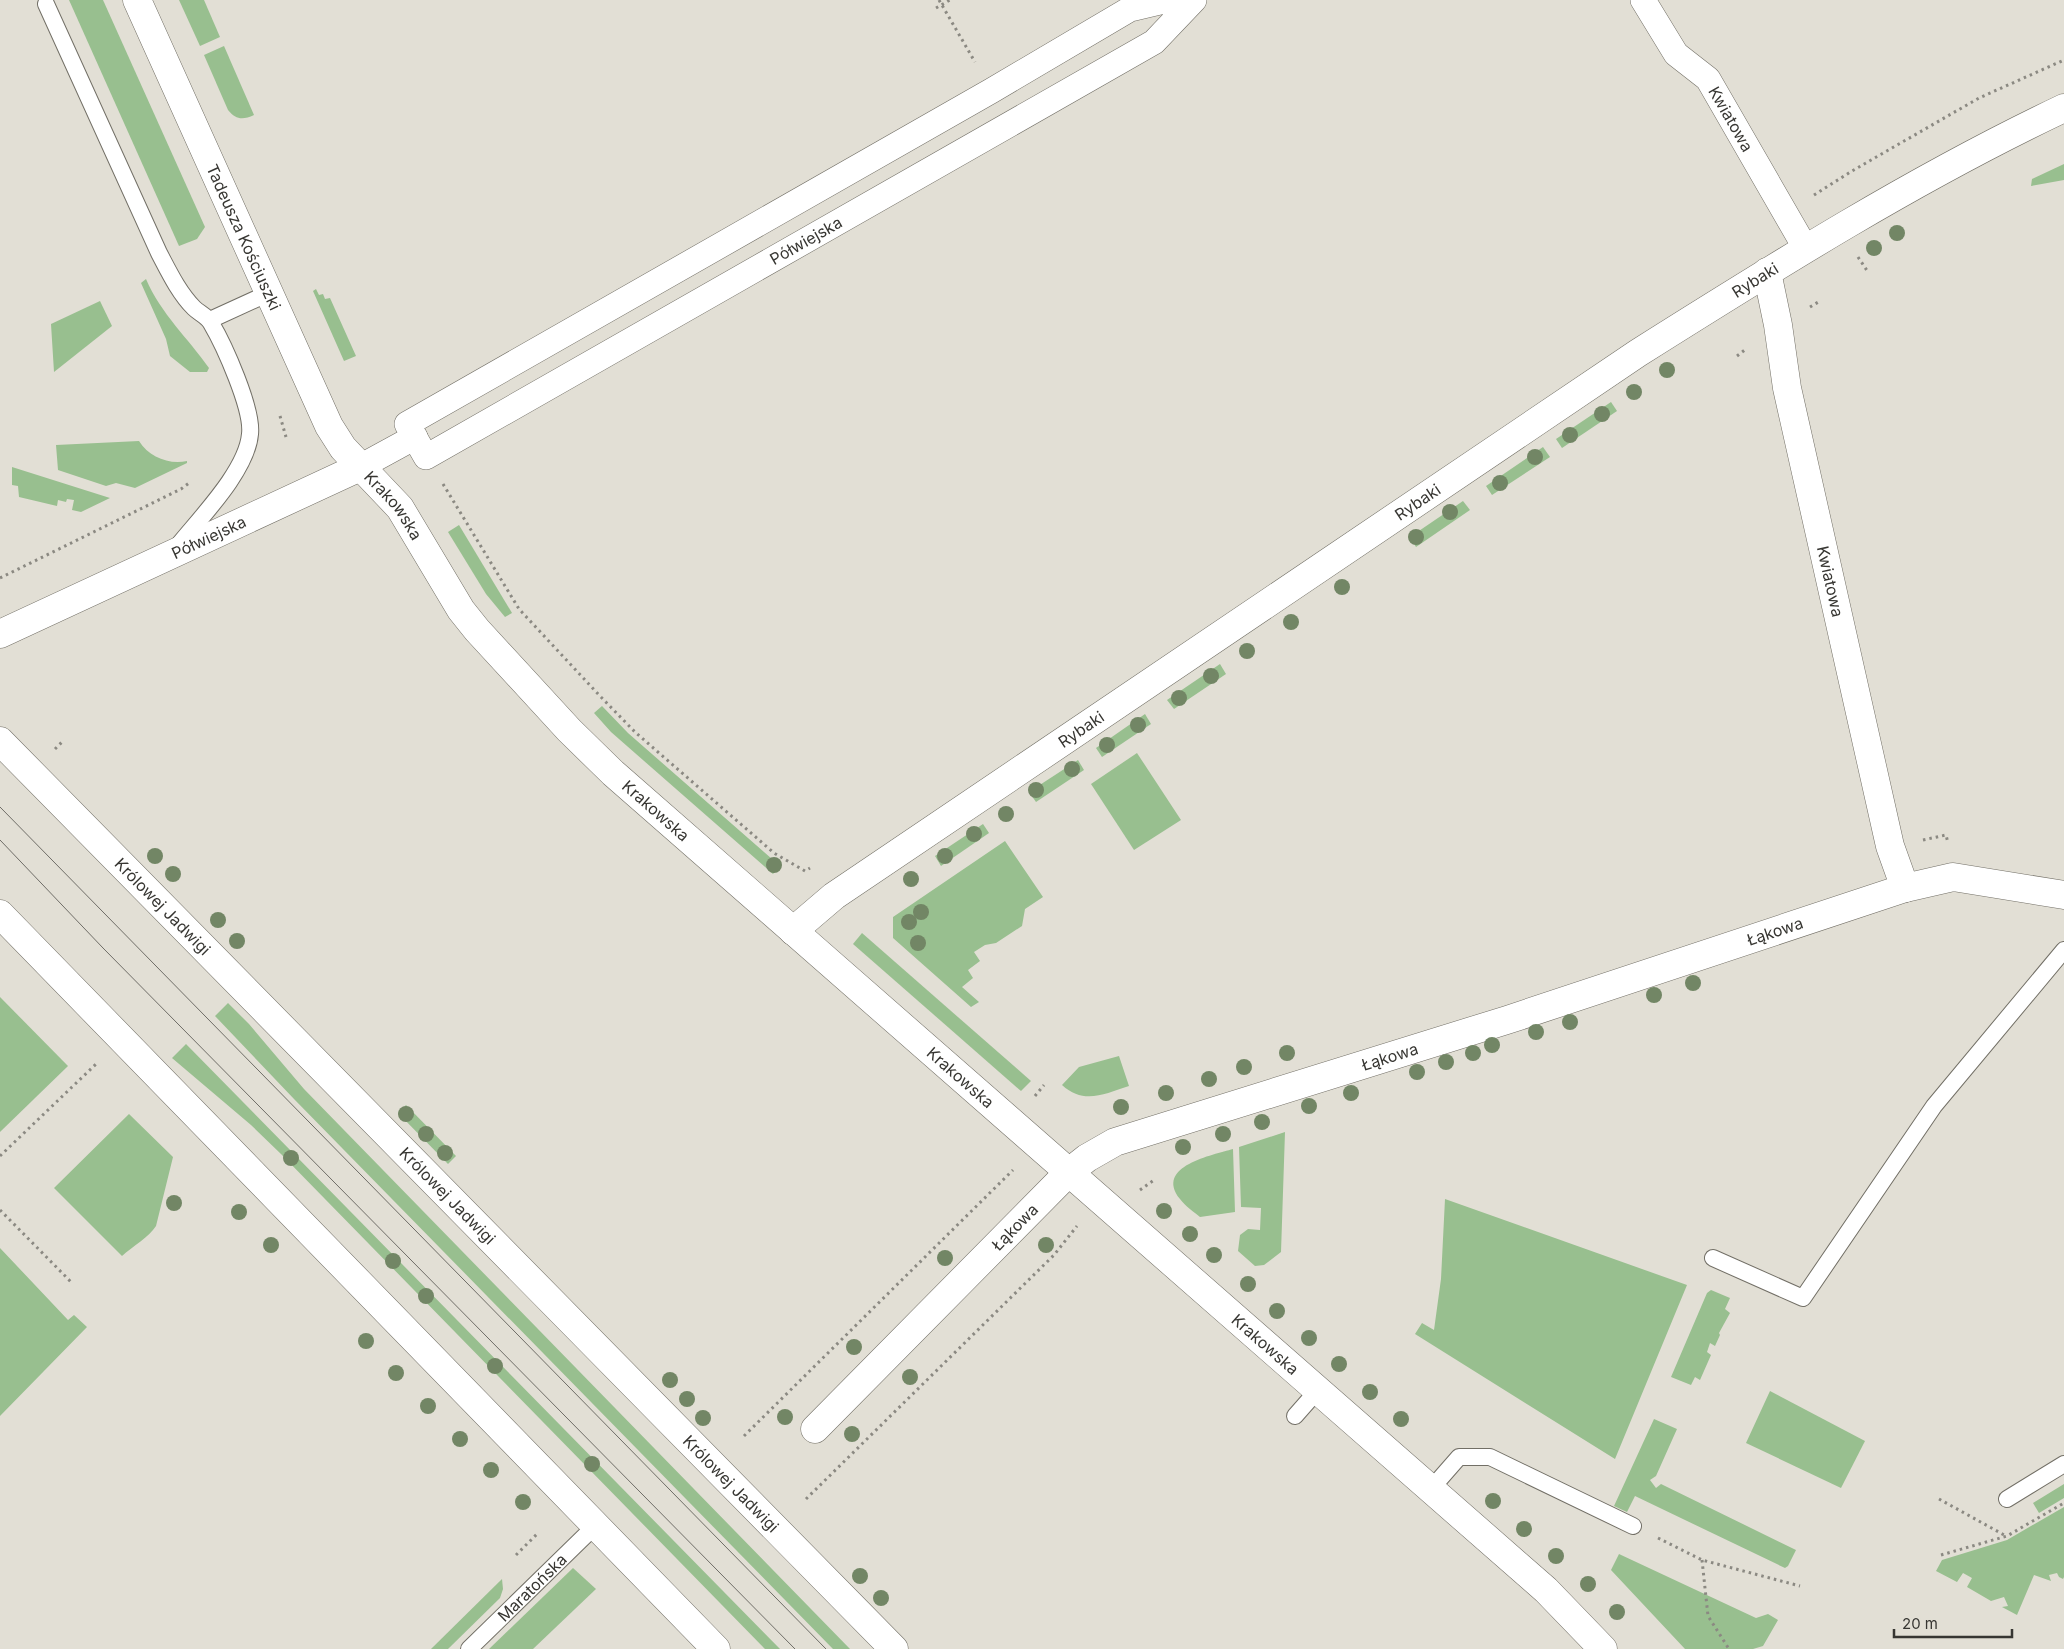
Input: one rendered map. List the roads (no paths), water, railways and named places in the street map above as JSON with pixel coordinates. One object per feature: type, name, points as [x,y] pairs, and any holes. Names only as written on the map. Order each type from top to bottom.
[{"type":"street","name":"Tadeusza Kościuszki","points":[[138,0],[329,426],[343,448],[360,467]]},
{"type":"street","points":[[421,447],[407,424],[991,92],[1130,9],[1168,0]]},
{"type":"street","name":"Półwiejska","points":[[0,634],[360,467],[421,447],[553,385],[1154,42],[1194,0]]},
{"type":"street","name":"Kwiatowa","points":[[1643,0],[1676,54],[1708,79],[1806,250]]},
{"type":"street","name":"Rybaki","points":[[793,931],[834,896],[1638,353],[1767,272],[1998,139],[2064,108]]},
{"type":"street","name":"Kwiatowa","points":[[1767,272],[1778,325],[1786,388],[1890,846],[1904,888]]},
{"type":"street","name":"Krakowska","points":[[360,467],[400,508],[461,610],[477,630],[569,730],[613,773],[1317,1391],[1432,1489],[1546,1590],[1603,1649]]},
{"type":"street","name":"Królowej Jadwigi","points":[[0,741],[894,1649]]},
{"type":"street","name":"Łąkowa","points":[[815,1429],[1068,1173],[1087,1158],[1114,1142],[1507,1020],[1904,888],[1953,878],[2064,895]]},
{"type":"street","points":[[0,914],[595,1526],[710,1647]]},
{"type":"lane","points":[[46,4],[171,276],[194,308],[210,320],[245,402],[251,433],[244,456],[230,481],[170,555]]},
{"type":"lane","points":[[210,320],[269,293]]},
{"type":"lane","points":[[1713,1258],[1803,1298],[1934,1106],[2064,950]]},
{"type":"lane","points":[[1294,1416],[1317,1391]]},
{"type":"lane","points":[[1432,1489],[1459,1457],[1490,1457],[1633,1526]]},
{"type":"lane","points":[[2007,1499],[2064,1464]]},
{"type":"lane","name":"Maratońska","points":[[468,1649],[595,1526]]},
{"type":"tram line","points":[[0,807],[826,1649]]},
{"type":"tram line","points":[[0,840],[103,948],[795,1649]]}]
